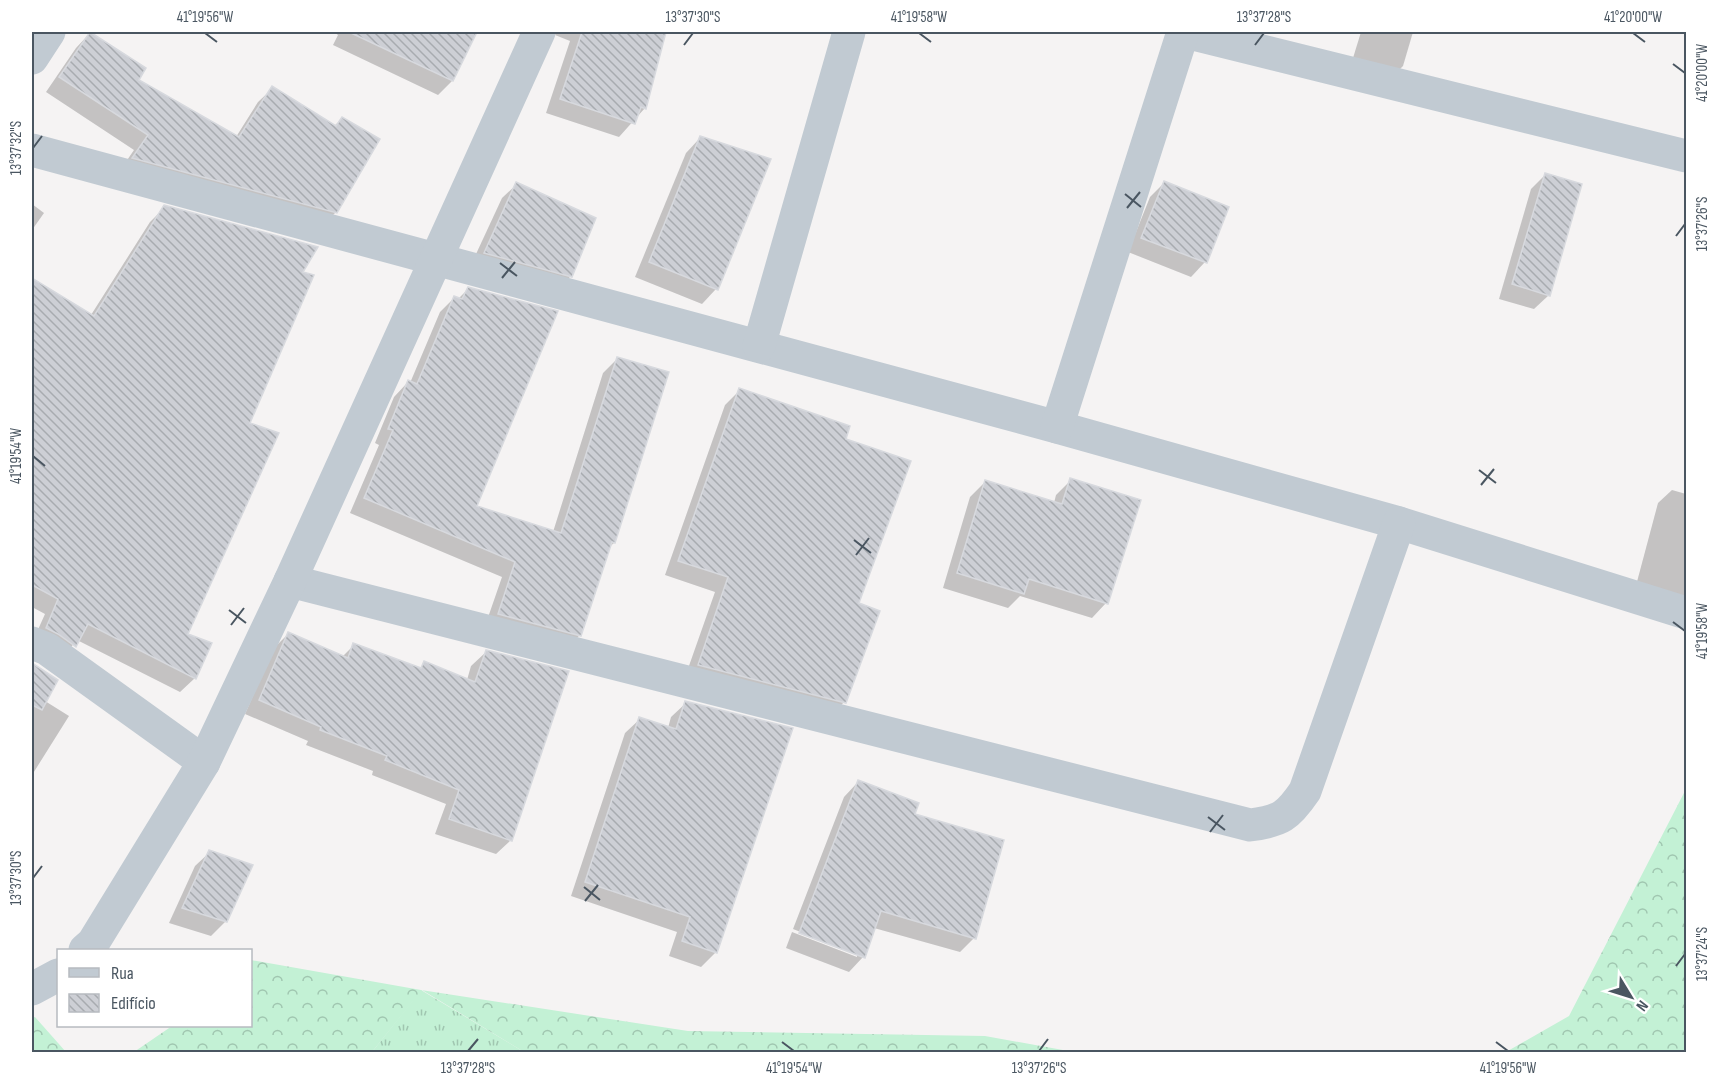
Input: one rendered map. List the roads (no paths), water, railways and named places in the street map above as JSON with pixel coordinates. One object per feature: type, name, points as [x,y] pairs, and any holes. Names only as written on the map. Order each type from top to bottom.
[{"type":"street","points":[[32,58],[49,32]]},
{"type":"street","points":[[87,949],[93,943],[204,762],[290,581],[539,32]]},
{"type":"street","points":[[759,346],[849,32]]},
{"type":"street","points":[[1057,427],[1184,32],[1686,156]]},
{"type":"street","points":[[32,150],[1057,427],[1399,523],[1686,613]]},
{"type":"street","points":[[290,581],[1250,825],[1272,822],[1291,811],[1305,791],[1399,523]]},
{"type":"street","points":[[32,643],[47,649],[204,762]]},
{"type":"street","points":[[32,989],[57,976]]}]
